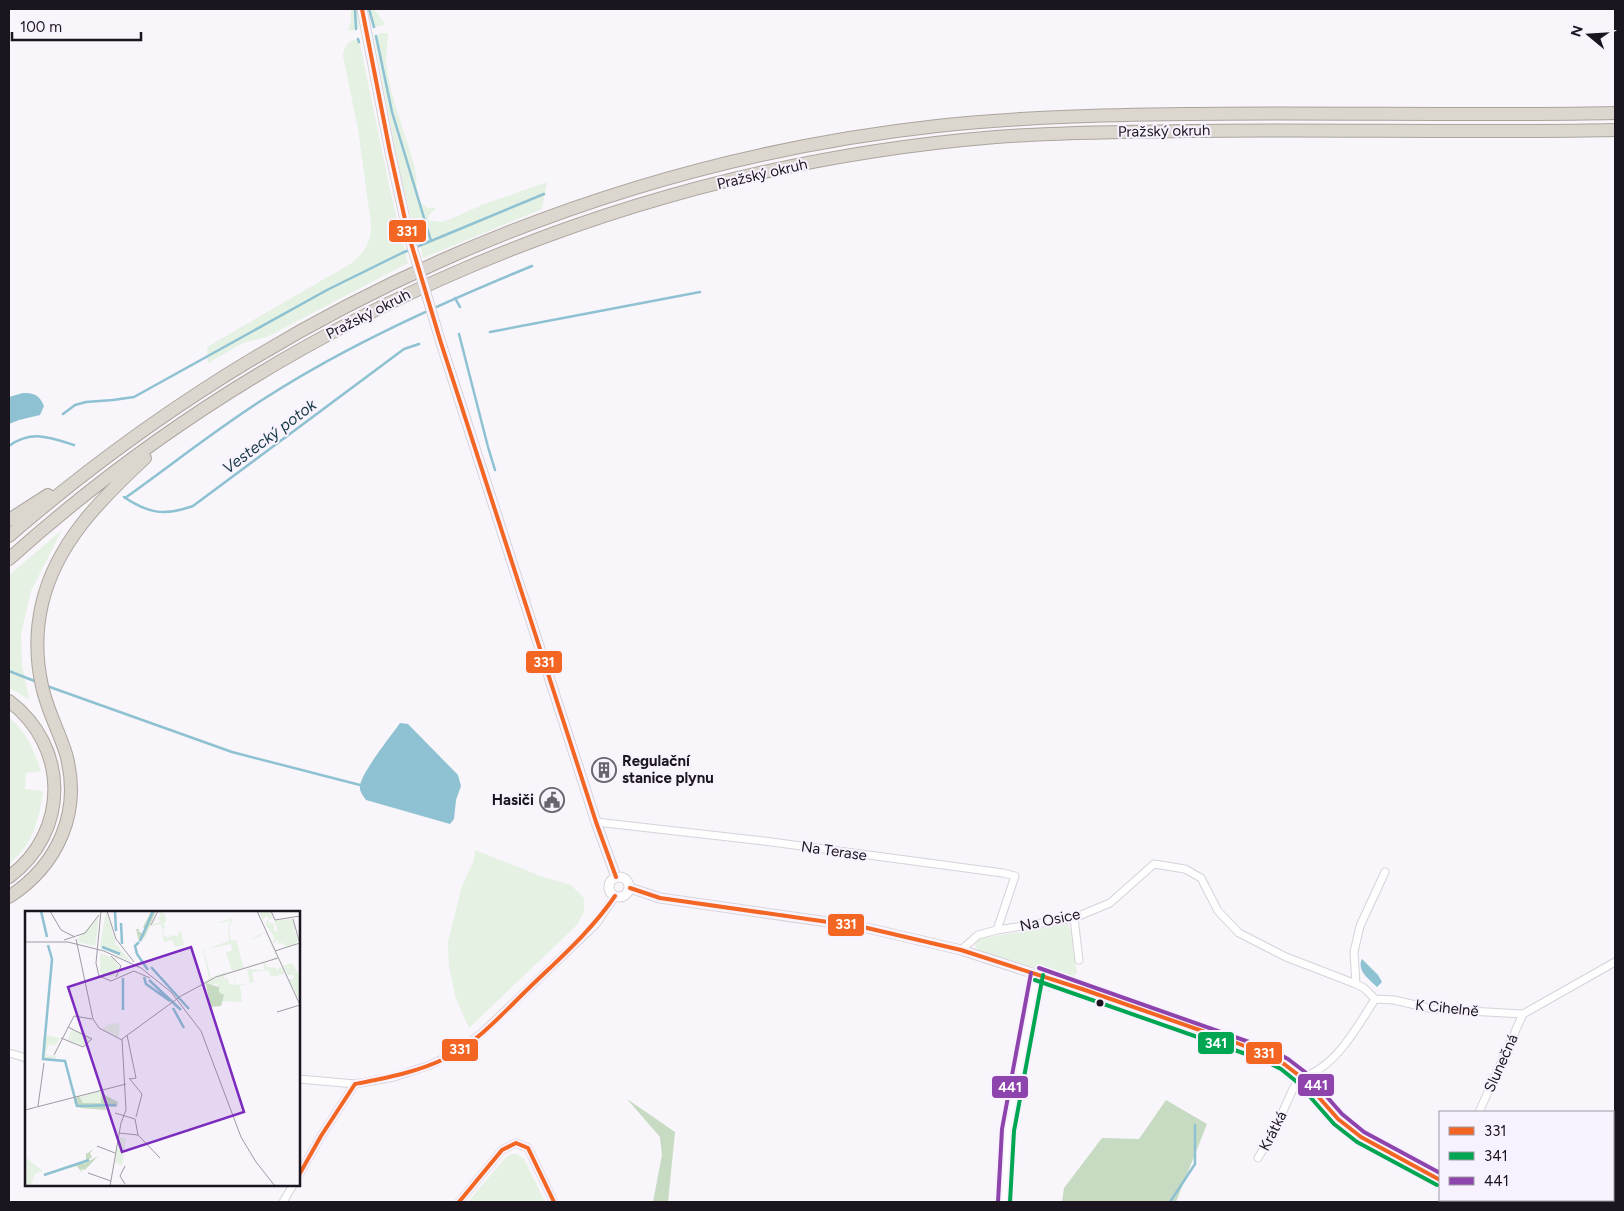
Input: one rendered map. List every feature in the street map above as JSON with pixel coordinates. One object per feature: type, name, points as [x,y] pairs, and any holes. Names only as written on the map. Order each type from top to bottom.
[{"type":"highway","name":"Pražský okruh","points":[[9,536],[92,467],[183,402],[253,358],[339,309],[427,266],[505,233],[632,189],[773,152],[885,133],[992,121],[1101,115],[1615,113]]},
{"type":"highway","name":"Pražský okruh","points":[[9,559],[85,494],[180,424],[240,385],[321,338],[382,306],[464,268],[534,240],[646,202],[777,169],[885,150],[1044,134],[1231,131],[1615,130]]},
{"type":"highway","points":[[9,897],[28,884],[44,867],[61,838],[68,816],[71,794],[70,771],[65,751],[44,695],[41,678],[38,642],[40,611],[49,582],[65,548],[83,521],[103,497],[180,424]]},
{"type":"highway","points":[[9,520],[92,467]]},
{"type":"highway","points":[[9,701],[28,718],[43,741],[52,767],[55,788],[52,812],[44,836],[25,863],[9,877]]},
{"type":"street","points":[[362,9],[408,233],[441,343],[596,822],[616,877]]},
{"type":"street","name":"Na Terase","points":[[596,822],[754,840],[1015,876],[997,930]]},
{"type":"street","name":"Na Osice","points":[[961,950],[978,935],[997,930],[1074,918],[1110,902],[1154,864],[1185,869],[1201,878],[1218,911],[1239,933],[1286,957],[1356,984],[1364,988],[1375,999]]},
{"type":"street","points":[[1356,984],[1354,952],[1360,926],[1385,872]]},
{"type":"street","points":[[616,877],[623,877],[628,882],[630,888],[624,896],[615,896],[610,892],[609,886],[611,880],[616,877]]},
{"type":"street","points":[[630,888],[660,898],[863,927],[961,950],[1082,989],[1266,1054],[1302,1077],[1338,1119],[1361,1137],[1439,1179]]},
{"type":"street","points":[[300,1080],[355,1084],[394,1077],[430,1065],[457,1052],[483,1032],[592,928],[615,896]]},
{"type":"street","points":[[1074,918],[1080,960]]},
{"type":"street","points":[[1524,1014],[1615,962]]},
{"type":"street","points":[[1004,1202],[1008,1130],[1037,974]]},
{"type":"street","points":[[1302,1077],[1308,1076],[1325,1065],[1349,1039],[1375,999]]},
{"type":"street","name":"K Cihelně","points":[[1375,999],[1394,1000],[1433,1009],[1524,1014]]},
{"type":"street","name":"Slunečná","points":[[1479,1111],[1524,1014]]},
{"type":"street","points":[[9,1053],[25,1058]]},
{"type":"street","name":"Krátká","points":[[1258,1158],[1273,1133],[1293,1088],[1302,1077]]},
{"type":"street","points":[[300,1173],[321,1136],[355,1084]]},
{"type":"street","points":[[459,1202],[502,1150],[516,1143],[528,1148],[554,1202]]},
{"type":"street","points":[[283,1202],[292,1186]]},
{"type":"green space","points":[[351,9],[357,9],[359,27],[350,31],[348,29],[351,21]]},
{"type":"green space","points":[[367,9],[374,9],[385,24],[373,28]]},
{"type":"green space","points":[[388,33],[386,61],[391,91],[415,168],[418,198],[428,208],[436,208],[429,215],[428,220],[440,222],[448,220],[482,205],[547,182],[542,209],[423,258],[416,225],[411,218],[398,164],[374,36]]},
{"type":"green space","points":[[359,39],[391,194],[408,263],[267,337],[243,343],[208,363],[207,347],[350,264],[366,247],[370,236],[371,224],[358,129],[343,56],[348,44]]},
{"type":"green space","points":[[62,530],[31,591],[21,635],[22,665],[29,699],[9,688],[9,575]]},
{"type":"green space","points":[[9,717],[29,742],[41,771],[26,773],[25,789],[43,791],[34,831],[24,849],[9,864]]},
{"type":"green space","points":[[475,850],[543,877],[571,885],[584,898],[584,912],[577,925],[469,1028],[456,999],[449,967],[448,942],[462,886],[474,860]]},
{"type":"green space","points":[[1068,924],[1072,933],[1077,973],[1070,978],[978,951],[975,946],[976,942],[982,938]]},
{"type":"green space","points":[[627,1099],[675,1132],[668,1202],[653,1202],[662,1155],[660,1137]]},
{"type":"green space","points":[[1166,1100],[1207,1124],[1176,1202],[1062,1202],[1064,1188],[1102,1138],[1139,1139]]},
{"type":"green space","points":[[511,1154],[517,1154],[524,1159],[545,1202],[468,1202],[505,1158]]},
{"type":"green space","points":[[1615,1182],[1615,1202],[1492,1201],[1614,1201]]},
{"type":"water","points":[[23,393],[34,394],[40,399],[44,406],[40,415],[9,424],[9,397]]},
{"type":"water","points":[[400,723],[408,724],[458,775],[461,786],[456,800],[454,819],[450,824],[366,800],[360,790],[365,772]]},
{"type":"water","points":[[1362,959],[1378,975],[1382,982],[1377,987],[1362,971]]},
{"type":"waterway","points":[[355,9],[356,29]]},
{"type":"waterway","points":[[369,9],[374,27]]},
{"type":"waterway","points":[[376,36],[392,112],[431,241]]},
{"type":"waterway","points":[[63,414],[75,405],[86,402],[134,397],[327,290],[402,253],[544,194]]},
{"type":"waterway","points":[[125,498],[233,419],[301,376],[398,325],[532,266]]},
{"type":"waterway","name":"Vestecký potok","points":[[490,332],[700,292]]},
{"type":"waterway","points":[[455,298],[460,307]]},
{"type":"waterway","points":[[459,334],[495,470]]},
{"type":"waterway","name":"Vestecký potok","points":[[124,497],[141,507],[157,512],[174,511],[193,506],[404,349],[419,344]]},
{"type":"waterway","name":"Vestecký potok","points":[[9,446],[17,441],[33,437],[49,438],[74,445]]},
{"type":"waterway","points":[[9,671],[37,682]]},
{"type":"waterway","points":[[47,686],[232,752],[360,785]]},
{"type":"waterway","points":[[1170,1202],[1195,1164],[1195,1125]]},
{"type":"transit line","name":"331","points":[[362,9],[408,233],[441,343],[596,822],[616,877]]},
{"type":"transit line","name":"331","points":[[630,888],[660,898],[863,927],[961,950],[1082,989],[1234,1042],[1266,1054],[1284,1064],[1301,1077],[1338,1119],[1361,1137],[1439,1179]]},
{"type":"transit line","name":"331","points":[[300,1173],[321,1136],[355,1084],[413,1071],[446,1058],[458,1051],[490,1026],[575,944],[615,896]]},
{"type":"transit line","name":"441","points":[[1039,968],[1269,1049],[1288,1059],[1305,1072],[1342,1114],[1364,1132],[1439,1172]]},
{"type":"transit line","name":"441","points":[[998,1202],[1002,1129],[1031,973]]},
{"type":"transit line","name":"341","points":[[1010,1202],[1014,1131],[1043,975]]},
{"type":"transit line","name":"341","points":[[1035,980],[1263,1060],[1281,1069],[1297,1082],[1334,1124],[1357,1142],[1437,1185]]},
{"type":"transit line","name":"331","points":[[459,1202],[502,1150],[516,1143],[528,1148],[554,1202]]},
{"type":"place","name":"Regulační stanice plynu","points":[[604,770]]},
{"type":"place","name":"Hasiči","points":[[552,800]]}]
